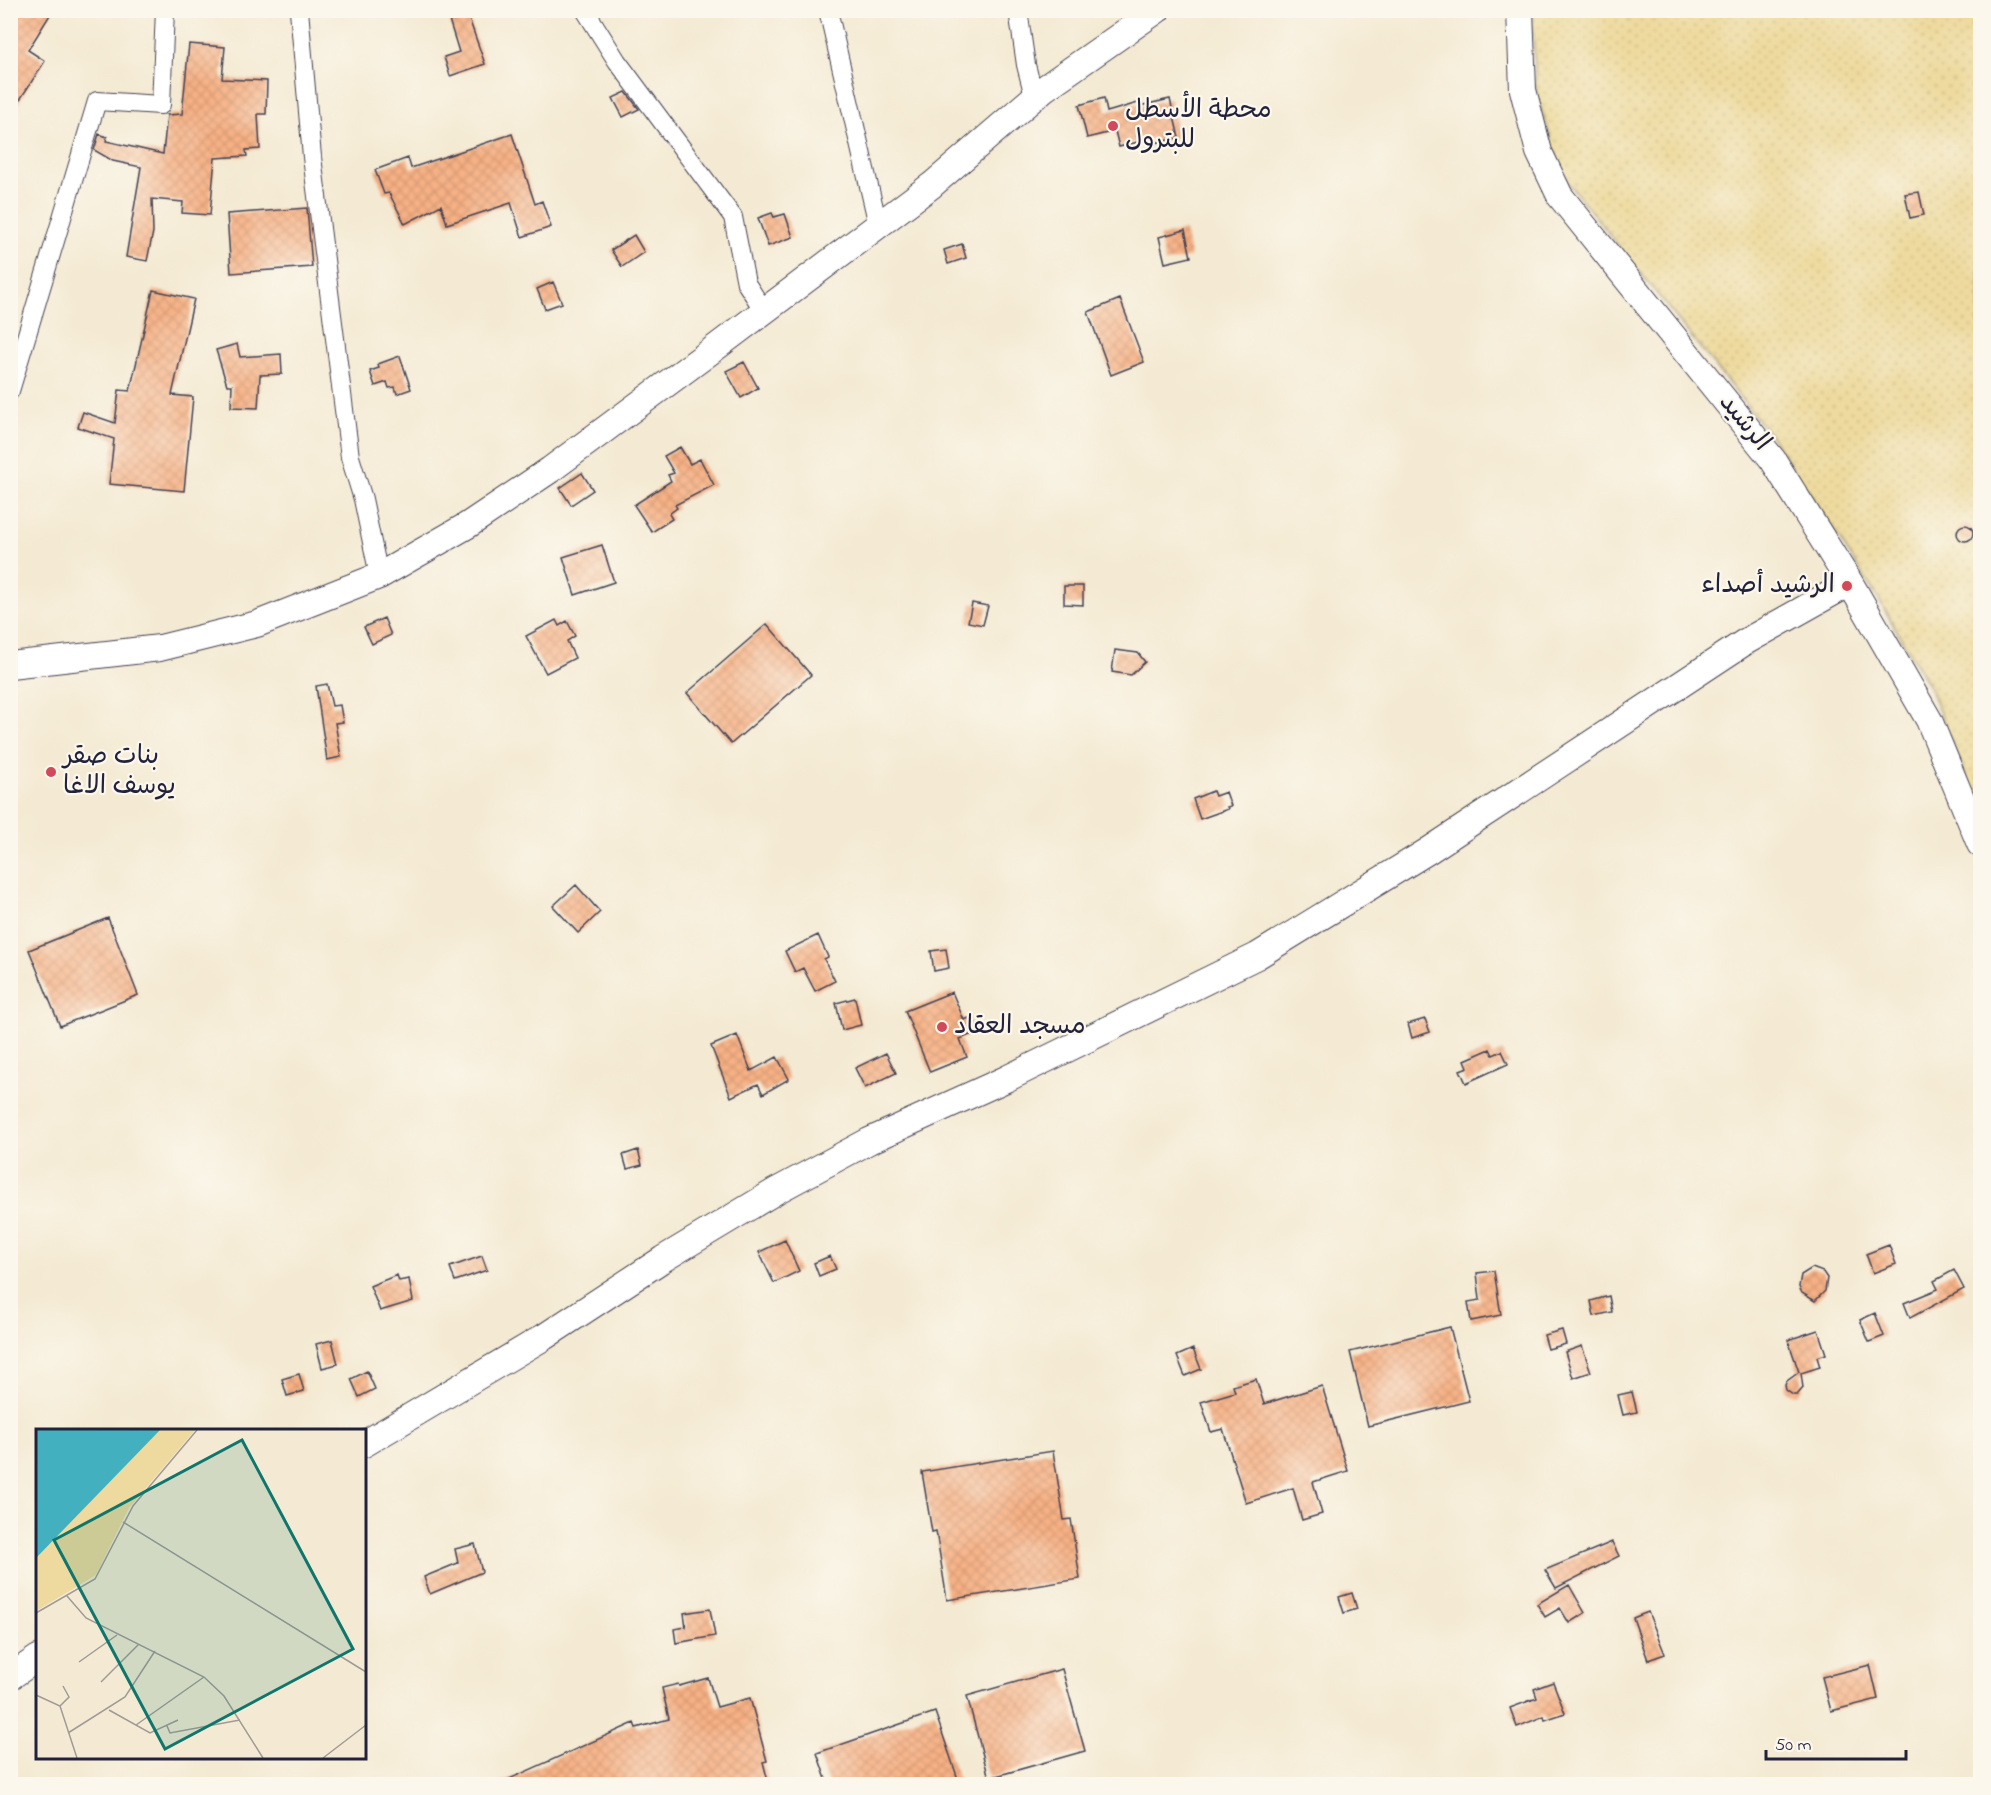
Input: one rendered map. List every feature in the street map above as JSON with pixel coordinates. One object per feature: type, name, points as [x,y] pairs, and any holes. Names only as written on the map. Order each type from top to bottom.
[{"type":"main road","points":[[10,665],[160,648],[257,624],[379,576],[468,525],[550,470],[932,184],[1034,96],[1157,10]]},
{"type":"main road","name":"الرشيد","points":[[1520,10],[1523,90],[1539,152],[1560,196],[1773,460],[1851,583],[1929,720],[1980,844]]},
{"type":"main road","points":[[366,1443],[544,1337],[776,1191],[869,1142],[1006,1079],[1257,956],[1428,851],[1745,642],[1851,583]]},
{"type":"main road","points":[[10,1677],[36,1659]]},
{"type":"street","points":[[10,391],[97,101],[160,105],[165,10]]},
{"type":"street","points":[[299,10],[312,157],[350,457],[379,576]]},
{"type":"street","points":[[585,10],[617,61],[733,217],[746,283],[764,312]]},
{"type":"street","points":[[828,10],[878,225]]},
{"type":"street","points":[[1018,10],[1026,65],[1034,96]]},
{"type":"sand","points":[[1532,11],[1980,11],[1980,810],[1929,686],[1879,600],[1828,521],[1771,436],[1562,175],[1536,91]]},
{"type":"building","points":[[10,10],[53,10],[28,50],[45,61],[10,115]]},
{"type":"building","points":[[446,10],[466,10],[485,64],[450,76],[444,57],[459,52]]},
{"type":"building","points":[[189,44],[225,47],[222,79],[267,81],[266,114],[258,114],[260,149],[246,150],[247,156],[215,158],[210,215],[182,213],[183,202],[152,199],[153,232],[147,261],[126,257],[141,167],[113,161],[94,150],[99,134],[107,137],[106,141],[163,154],[167,115],[182,114]]},
{"type":"building","points":[[626,92],[639,109],[623,117],[613,98]]},
{"type":"building","points":[[1104,98],[1107,112],[1138,103],[1139,106],[1170,99],[1179,138],[1154,143],[1153,138],[1119,147],[1115,131],[1087,138],[1079,105]]},
{"type":"building","points":[[512,134],[535,204],[542,201],[551,227],[522,237],[511,203],[447,224],[441,205],[405,224],[389,193],[384,194],[375,170],[408,158],[411,168]]},
{"type":"building","points":[[1919,192],[1924,215],[1910,218],[1905,194]]},
{"type":"building","points":[[307,208],[312,267],[231,273],[227,214]]},
{"type":"building","points":[[772,213],[774,217],[785,214],[793,237],[768,246],[758,218]]},
{"type":"building","points":[[1185,230],[1191,257],[1165,263],[1159,237]]},
{"type":"building","points":[[634,235],[644,252],[622,267],[611,250]]},
{"type":"building","points":[[962,244],[966,258],[948,264],[944,250]]},
{"type":"building","points":[[553,282],[562,303],[545,309],[537,289]]},
{"type":"building","points":[[153,290],[194,299],[172,395],[193,397],[184,491],[109,484],[114,439],[78,427],[83,412],[115,423],[119,390],[130,391]]},
{"type":"building","points":[[1120,299],[1144,362],[1111,375],[1088,312]]},
{"type":"building","points":[[237,344],[240,357],[281,354],[282,374],[260,375],[258,408],[231,407],[232,385],[227,385],[216,350]]},
{"type":"building","points":[[400,356],[411,389],[397,394],[395,387],[389,388],[387,382],[375,386],[370,371],[379,368],[378,364]]},
{"type":"building","points":[[744,362],[758,388],[741,398],[726,371]]},
{"type":"building","points":[[680,447],[690,464],[700,459],[714,485],[675,505],[677,508],[669,514],[672,519],[652,532],[634,505],[671,481],[668,475],[674,473],[664,456]]},
{"type":"building","points":[[582,473],[593,490],[571,505],[560,488]]},
{"type":"building","points":[[1962,525],[1968,525],[1973,533],[1971,539],[1962,541],[1957,536],[1957,530]]},
{"type":"building","points":[[602,545],[614,582],[575,595],[563,557]]},
{"type":"building","points":[[1064,586],[1083,586],[1083,605],[1064,604]]},
{"type":"building","points":[[972,603],[988,606],[983,625],[968,622]]},
{"type":"building","points":[[384,618],[391,635],[372,644],[364,627]]},
{"type":"building","points":[[556,620],[559,626],[567,621],[575,636],[567,641],[575,658],[546,673],[526,636]]},
{"type":"building","points":[[767,624],[811,675],[731,744],[687,693]]},
{"type":"building","points":[[1115,650],[1138,653],[1145,662],[1131,675],[1112,672]]},
{"type":"building","points":[[327,684],[332,706],[340,705],[343,722],[335,723],[341,757],[327,760],[316,686]]},
{"type":"building","points":[[1213,791],[1215,796],[1226,792],[1231,806],[1200,819],[1193,799]]},
{"type":"building","points":[[576,885],[600,912],[578,933],[553,906]]},
{"type":"building","points":[[108,918],[138,995],[60,1026],[29,950]]},
{"type":"building","points":[[818,935],[828,957],[824,959],[835,981],[815,991],[803,968],[795,972],[785,951]]},
{"type":"building","points":[[946,949],[949,968],[934,971],[931,951]]},
{"type":"building","name":"مسجد العقاد","points":[[952,992],[964,1020],[969,1018],[975,1033],[960,1039],[967,1057],[930,1072],[905,1011]]},
{"type":"building","points":[[855,998],[861,1025],[842,1030],[836,1003]]},
{"type":"building","points":[[1425,1019],[1430,1032],[1412,1038],[1408,1024]]},
{"type":"building","points":[[737,1035],[751,1071],[777,1057],[789,1079],[763,1094],[758,1084],[731,1097],[711,1046]]},
{"type":"building","points":[[1490,1049],[1493,1055],[1502,1051],[1508,1064],[1466,1083],[1460,1070],[1468,1067],[1465,1060]]},
{"type":"building","points":[[886,1053],[896,1073],[865,1088],[855,1068]]},
{"type":"building","points":[[638,1150],[642,1165],[627,1169],[623,1155]]},
{"type":"building","points":[[785,1240],[799,1271],[774,1283],[759,1252]]},
{"type":"building","points":[[1889,1245],[1896,1264],[1873,1273],[1866,1254]]},
{"type":"building","points":[[482,1256],[487,1270],[455,1281],[450,1267]]},
{"type":"building","points":[[830,1256],[836,1269],[819,1276],[814,1263]]},
{"type":"building","points":[[1812,1268],[1823,1272],[1827,1278],[1825,1291],[1815,1301],[1802,1293],[1799,1287],[1801,1275]]},
{"type":"building","points":[[1954,1270],[1964,1289],[1910,1318],[1904,1303],[1938,1289],[1934,1281]]},
{"type":"building","points":[[1494,1271],[1501,1315],[1471,1321],[1468,1302],[1480,1300],[1477,1273]]},
{"type":"building","points":[[397,1275],[399,1281],[409,1279],[413,1301],[380,1311],[370,1286]]},
{"type":"building","points":[[1609,1296],[1612,1312],[1594,1316],[1591,1301]]},
{"type":"building","points":[[1875,1313],[1884,1336],[1869,1342],[1860,1320]]},
{"type":"building","points":[[1450,1327],[1469,1401],[1368,1426],[1350,1352]]},
{"type":"building","points":[[1562,1330],[1566,1344],[1548,1349],[1544,1335]]},
{"type":"building","points":[[1818,1330],[1826,1354],[1817,1357],[1820,1367],[1801,1373],[1803,1388],[1797,1395],[1793,1395],[1786,1390],[1785,1385],[1799,1372],[1788,1340]]},
{"type":"building","points":[[332,1340],[338,1364],[322,1368],[316,1344]]},
{"type":"building","points":[[1582,1346],[1591,1372],[1573,1378],[1565,1352]]},
{"type":"building","points":[[1193,1349],[1201,1369],[1185,1376],[1177,1356]]},
{"type":"building","points":[[367,1371],[375,1389],[359,1397],[351,1379]]},
{"type":"building","points":[[299,1374],[304,1391],[287,1396],[282,1379]]},
{"type":"building","points":[[1256,1379],[1264,1404],[1322,1386],[1348,1471],[1313,1482],[1322,1514],[1302,1520],[1293,1488],[1246,1503],[1223,1429],[1211,1432],[1201,1402],[1235,1392],[1233,1386]]},
{"type":"building","points":[[1632,1392],[1637,1412],[1623,1415],[1618,1395]]},
{"type":"building","points":[[1053,1451],[1064,1520],[1071,1519],[1080,1579],[947,1600],[936,1531],[932,1532],[922,1472]]},
{"type":"building","points":[[1612,1542],[1619,1556],[1556,1588],[1545,1570]]},
{"type":"building","points":[[475,1544],[482,1572],[430,1594],[424,1577],[458,1563],[455,1549]]},
{"type":"building","points":[[1569,1585],[1585,1613],[1569,1623],[1560,1608],[1545,1617],[1537,1604]]},
{"type":"building","points":[[1352,1593],[1357,1609],[1344,1613],[1339,1597]]},
{"type":"building","points":[[710,1609],[715,1636],[676,1643],[674,1629],[686,1627],[684,1613]]},
{"type":"building","points":[[1648,1612],[1665,1654],[1648,1660],[1633,1618]]},
{"type":"building","points":[[1870,1665],[1878,1699],[1831,1711],[1822,1677]]},
{"type":"building","points":[[1062,1669],[1085,1751],[989,1778],[967,1696]]},
{"type":"building","points":[[708,1678],[717,1707],[750,1698],[767,1761],[763,1762],[769,1785],[496,1785],[634,1723],[636,1728],[669,1719],[662,1688]]},
{"type":"building","points":[[1553,1682],[1565,1713],[1545,1720],[1544,1716],[1517,1727],[1510,1708],[1537,1698],[1534,1689]]},
{"type":"building","points":[[935,1712],[960,1785],[828,1785],[817,1753]]},
{"type":"place","name":"محطة الأسطل للبترول","points":[[1113,126]]},
{"type":"place","name":"الرشيد أصداء","points":[[1847,586]]},
{"type":"place","name":"بنات صقر يوسف الاغا","points":[[51,772]]},
{"type":"place","name":"مسجد العقاد","points":[[942,1027]]}]
